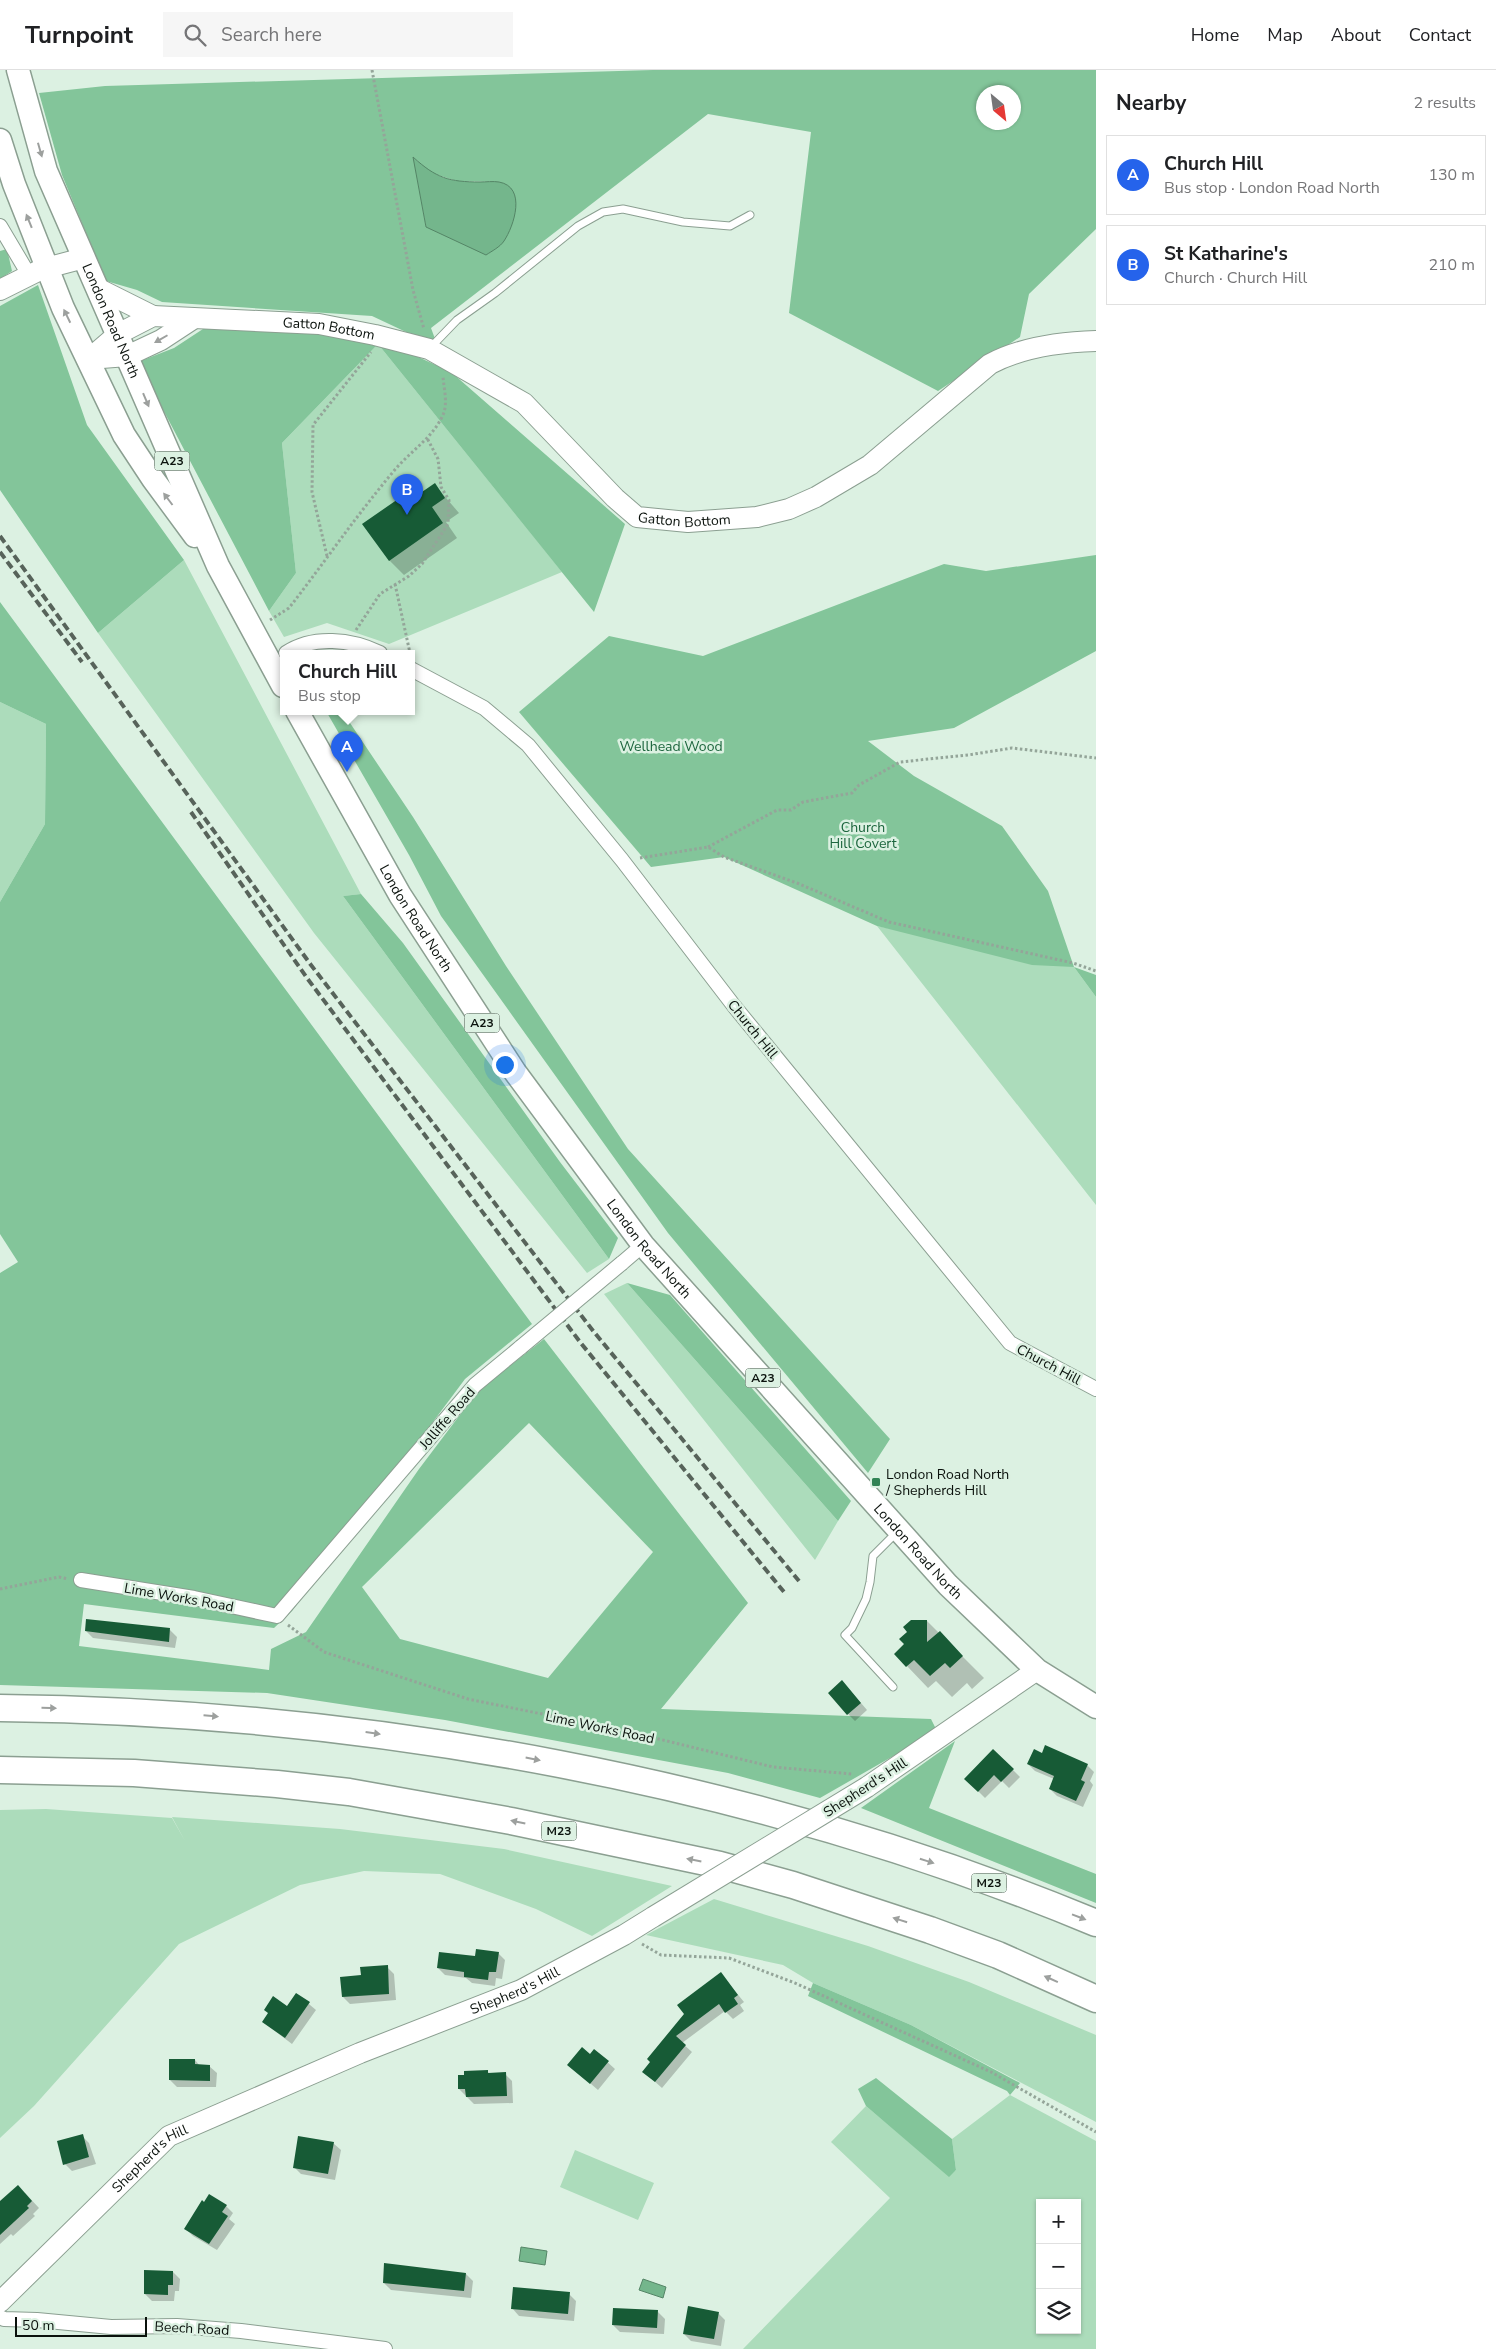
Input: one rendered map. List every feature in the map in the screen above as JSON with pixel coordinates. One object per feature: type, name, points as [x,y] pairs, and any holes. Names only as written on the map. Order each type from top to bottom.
[{"type":"highway","name":"M23","points":[[0,1708],[137,1712],[286,1723],[430,1742],[535,1760],[667,1788],[809,1825],[952,1870],[1096,1923]]},
{"type":"highway","name":"M23","points":[[0,1770],[134,1773],[277,1784],[349,1792],[537,1826],[720,1865],[802,1888],[930,1930],[998,1955],[1096,1999]]},
{"type":"main road","name":"London Road North","points":[[18,70],[46,171],[218,566]]},
{"type":"main road","name":"London Road North","points":[[0,140],[38,271],[63,308],[124,435],[139,459],[218,566],[280,657]]},
{"type":"main road","name":"London Road North","points":[[299,715],[400,895],[452,976],[515,1072],[642,1245],[948,1585],[1037,1670],[1096,1707]]},
{"type":"street","points":[[0,226],[38,271]]},
{"type":"street","points":[[0,290],[38,271],[84,258]]},
{"type":"street","points":[[97,288],[153,316]]},
{"type":"street","points":[[89,359],[118,334],[153,316]]},
{"type":"street","name":"Gatton Bottom","points":[[153,316],[208,317],[319,324],[375,335],[430,350],[524,402],[616,498],[637,517],[688,522],[757,517],[788,509],[816,497],[870,465],[990,364],[1007,355],[1029,349],[1096,341]]},
{"type":"street","points":[[89,359],[127,356],[161,340],[193,318]]},
{"type":"street","points":[[294,650],[311,641],[348,644],[369,650]]},
{"type":"street","name":"Church Hill","points":[[415,671],[484,708],[528,745],[622,860],[746,1021],[1010,1343],[1096,1389]]},
{"type":"street","name":"Jolliffe Road","points":[[277,1616],[474,1385],[642,1245]]},
{"type":"street","name":"Lime Works Road","points":[[81,1580],[194,1598],[277,1616]]},
{"type":"street","name":"Shepherd's Hill","points":[[0,2302],[169,2136],[360,2053],[521,1990],[624,1935],[875,1782],[1037,1670]]},
{"type":"street","name":"Beech Road","points":[[0,2317],[4,2319],[38,2320],[111,2327],[177,2326],[241,2331],[385,2349]]},
{"type":"lane","points":[[430,350],[457,320],[495,293],[578,226],[603,212],[623,210],[684,222],[730,226],[750,214]]},
{"type":"lane","points":[[893,1687],[845,1635],[852,1628],[866,1599],[873,1556],[898,1531]]},
{"type":"path","points":[[372,70],[413,290],[430,350]]},
{"type":"path","points":[[326,556],[312,492],[313,425],[372,352]]},
{"type":"path","points":[[270,621],[289,608],[318,572],[326,556],[394,470],[427,438],[442,417],[445,406],[443,372]]},
{"type":"path","points":[[348,644],[380,594],[409,576],[422,564],[448,524],[449,500],[440,487],[438,459],[427,438]]},
{"type":"path","points":[[395,584],[409,650]]},
{"type":"path","points":[[622,860],[708,847],[777,810],[791,810],[803,802],[852,793],[859,785],[900,762],[1012,748],[1096,758]]},
{"type":"path","points":[[708,847],[724,857],[797,883],[889,922],[1073,962],[1096,971]]},
{"type":"path","points":[[0,1589],[59,1577]]},
{"type":"path","name":"Lime Works Road","points":[[277,1616],[324,1652],[468,1699],[626,1731],[772,1767],[875,1782]]},
{"type":"path","points":[[624,1935],[661,1955],[729,1958],[794,1983],[991,2072],[1096,2132]]},
{"type":"shaded area","points":[[413,157],[429,170],[451,180],[499,182],[508,185],[516,199],[516,208],[508,234],[496,249],[486,255],[426,227]]},
{"type":"shaded area","points":[[378,344],[562,572],[389,644],[327,623],[284,637],[269,611],[296,573],[282,443]]},
{"type":"shaded area","points":[[184,560],[361,894],[343,896],[609,1259],[587,1273],[314,933],[98,633]]},
{"type":"shaded area","points":[[0,702],[46,724],[45,824],[0,902]]},
{"type":"shaded area","points":[[877,926],[1074,967],[1096,997],[1096,1205]]},
{"type":"shaded area","points":[[627,1283],[838,1521],[815,1560],[604,1294]]},
{"type":"shaded area","points":[[46,1809],[172,1818],[185,1841],[172,1817],[340,1829],[504,1849],[672,1886],[592,1936],[536,1909],[440,1874],[364,1871],[300,1885],[179,1944],[34,2106],[0,2138],[0,1810]]},
{"type":"shaded area","points":[[714,1899],[868,1946],[969,1982],[1096,2035],[1096,2122],[911,2025],[813,1983],[783,1965],[646,1935]]},
{"type":"shaded area","points":[[1010,2095],[1096,2141],[1096,2349],[743,2349],[890,2198],[831,2142],[866,2106],[949,2176],[956,2170],[952,2139]]},
{"type":"shaded area","points":[[575,2150],[654,2183],[638,2220],[560,2187]]},
{"type":"shaded area","points":[[521,2247],[547,2251],[545,2265],[519,2261]]},
{"type":"shaded area","points":[[643,2279],[666,2287],[663,2298],[639,2290]]},
{"type":"green space","points":[[653,70],[1096,70],[1096,229],[1029,294],[1020,337],[938,391],[789,313],[811,132],[708,114],[431,328],[438,347],[372,316],[162,302],[137,290],[106,281],[62,175],[39,93],[105,86]],"holes":[[[414,158],[431,173],[457,181],[501,182],[426,227]]]},
{"type":"green space","points":[[7,249],[12,271],[0,279],[0,251]]},
{"type":"green space","points":[[38,285],[87,425],[184,560],[98,633],[0,490],[0,306]]},
{"type":"green space","points":[[246,328],[368,334],[451,372],[625,524],[594,612],[378,344],[282,443],[296,573],[269,611],[138,362],[174,348],[203,329]]},
{"type":"green space","name":"Wellhead Wood","points":[[1096,555],[1096,651],[954,728],[868,741],[914,776],[1002,826],[1048,891],[1074,967],[1032,965],[877,926],[724,857],[651,867],[519,712],[609,636],[703,656],[944,564],[986,571]]},
{"type":"green space","points":[[0,602],[532,1324],[465,1379],[292,1611],[274,1628],[84,1604],[79,1646],[269,1670],[271,1649],[306,1632],[419,1469],[478,1391],[544,1339],[748,1603],[661,1709],[931,1719],[937,1731],[820,1798],[728,1773],[445,1720],[267,1693],[0,1685],[0,1273],[18,1262],[0,1234],[0,902],[45,824],[46,724],[0,702]],"holes":[[[529,1423],[653,1552],[548,1678],[400,1639],[362,1587]]]},
{"type":"green space","points":[[328,715],[345,715],[413,817],[506,966],[628,1149],[890,1439],[868,1473],[668,1233],[441,916],[409,855]]},
{"type":"green space","points":[[361,894],[403,943],[560,1162],[618,1238],[609,1259],[343,896]]},
{"type":"green space","points":[[1074,967],[1096,975],[1096,997]]},
{"type":"green space","points":[[627,1283],[670,1295],[851,1501],[838,1521]]},
{"type":"green space","points":[[955,1741],[929,1808],[1096,1874],[1096,1903],[861,1808]]},
{"type":"green space","points":[[813,1983],[911,2025],[1020,2083],[1010,2095],[1007,2091],[808,1996]]},
{"type":"green space","points":[[876,2078],[952,2139],[956,2170],[949,2177],[866,2106],[858,2089]]},
{"type":"building","points":[[435,483],[445,498],[432,507],[443,523],[389,561],[362,524],[414,488],[419,494]]},
{"type":"building","points":[[86,1619],[170,1628],[169,1642],[85,1631]]},
{"type":"building","points":[[911,1620],[927,1620],[927,1642],[940,1631],[963,1656],[950,1668],[945,1663],[930,1676],[914,1660],[906,1667],[894,1654],[904,1644],[899,1639],[907,1632],[903,1627]]},
{"type":"building","points":[[842,1680],[861,1703],[847,1715],[828,1693]]},
{"type":"building","points":[[1045,1745],[1088,1764],[1081,1780],[1085,1782],[1076,1801],[1049,1789],[1054,1776],[1027,1764],[1034,1749],[1042,1753]]},
{"type":"building","points":[[993,1749],[1014,1769],[1001,1782],[994,1775],[978,1792],[964,1779]]},
{"type":"building","points":[[476,1949],[499,1952],[496,1972],[489,1972],[488,1980],[464,1977],[464,1972],[437,1968],[439,1952],[475,1956]]},
{"type":"building","points":[[388,1965],[389,1994],[342,1997],[340,1977],[361,1975],[360,1967]]},
{"type":"building","points":[[721,1972],[738,1995],[734,1998],[738,2004],[725,2013],[719,2004],[676,2036],[686,2045],[655,2082],[642,2072],[650,2062],[647,2059],[684,2014],[677,2005]]},
{"type":"building","points":[[296,1993],[310,2002],[285,2038],[262,2022],[268,2013],[264,2010],[273,1996],[287,2006]]},
{"type":"building","points":[[582,2047],[590,2054],[594,2049],[609,2061],[590,2084],[567,2065]]},
{"type":"building","points":[[169,2059],[195,2059],[195,2064],[210,2065],[210,2081],[169,2080]]},
{"type":"building","points":[[488,2070],[488,2073],[506,2072],[507,2096],[466,2097],[465,2089],[458,2089],[458,2075],[464,2075],[464,2071]]},
{"type":"building","points":[[83,2134],[89,2157],[63,2165],[57,2141]]},
{"type":"building","points":[[298,2136],[334,2142],[328,2174],[293,2168]]},
{"type":"building","points":[[18,2185],[32,2201],[27,2206],[29,2208],[0,2235],[0,2201]]},
{"type":"building","points":[[209,2194],[227,2205],[222,2212],[228,2216],[209,2244],[184,2229],[202,2200],[204,2202]]},
{"type":"building","points":[[384,2263],[466,2273],[464,2291],[383,2283]]},
{"type":"building","points":[[144,2270],[173,2271],[173,2285],[168,2285],[168,2295],[144,2294]]},
{"type":"building","points":[[513,2287],[570,2292],[568,2314],[511,2309]]},
{"type":"building","points":[[688,2306],[719,2312],[714,2339],[683,2334]]},
{"type":"building","points":[[613,2308],[658,2310],[657,2328],[612,2325]]},
{"type":"railway","points":[[0,536],[311,965],[594,1332],[799,1581]]},
{"type":"railway","points":[[0,552],[82,662]]},
{"type":"railway","points":[[191,812],[307,978],[580,1342],[784,1592]]},
{"type":"place","name":"St Katharine's","points":[[407,515]]},
{"type":"place","name":"Church Hill","points":[[347,772]]},
{"type":"place","name":"London Road North / Shepherds Hill","points":[[876,1482]]},
{"type":"park label","name":"Church Hill Covert","points":[[863,836]]}]
